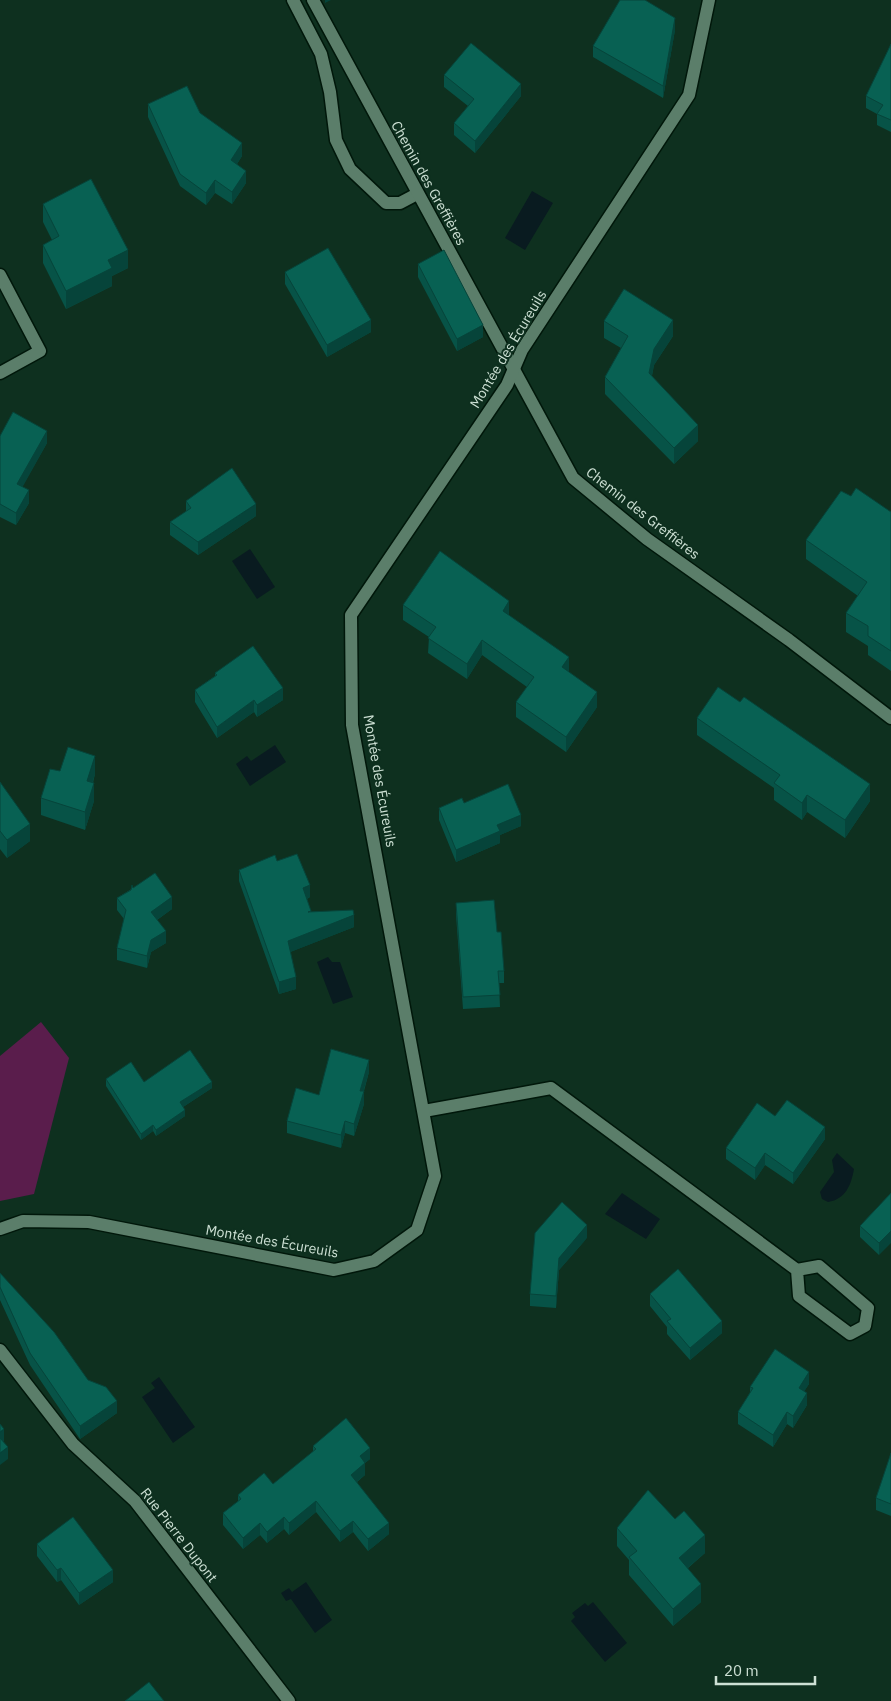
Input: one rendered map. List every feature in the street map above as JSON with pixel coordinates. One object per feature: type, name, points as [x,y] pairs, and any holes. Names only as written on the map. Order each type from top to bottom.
[{"type":"street","points":[[293,0],[321,54],[330,92],[336,140],[350,168],[386,203],[400,203],[417,194]]},
{"type":"street","name":"Chemin des Greffières","points":[[314,0],[417,194],[573,478],[647,539],[789,640],[891,718]]},
{"type":"street","name":"Montée des Écureuils","points":[[0,1229],[23,1222],[89,1222],[334,1270],[374,1261],[417,1230],[435,1176],[352,725],[351,615],[507,385],[513,367],[689,95],[709,0]]},
{"type":"street","points":[[0,373],[40,351],[1,276]]},
{"type":"street","points":[[424,1111],[551,1088],[797,1270],[819,1266],[868,1308],[865,1326],[850,1334],[799,1296],[797,1270]]},
{"type":"street","name":"Rue Pierre Dupont","points":[[0,1350],[73,1444],[135,1501],[289,1701]]},
{"type":"shaded area","points":[[532,191],[553,203],[525,250],[505,238]]},
{"type":"shaded area","points":[[250,549],[275,587],[257,599],[232,561]]},
{"type":"shaded area","points":[[275,745],[286,762],[250,786],[236,764],[247,756],[251,761]]},
{"type":"shaded area","points":[[328,957],[332,962],[340,962],[353,997],[333,1004],[317,962]]},
{"type":"shaded area","points":[[41,1022],[69,1058],[34,1194],[0,1201],[0,1056]]},
{"type":"shaded area","points":[[837,1153],[854,1169],[847,1190],[839,1198],[828,1202],[822,1199],[820,1192],[834,1172],[832,1160]]},
{"type":"shaded area","points":[[622,1193],[660,1219],[646,1239],[605,1214]]},
{"type":"shaded area","points":[[159,1377],[195,1427],[173,1443],[142,1397],[155,1388],[151,1383]]},
{"type":"shaded area","points":[[306,1582],[332,1620],[315,1633],[291,1599],[286,1601],[281,1593],[289,1588],[292,1592]]},
{"type":"shaded area","points":[[593,1602],[627,1643],[605,1662],[571,1621],[575,1617],[572,1613],[585,1603],[588,1606]]},
{"type":"building","points":[[620,0],[645,0],[675,18],[663,86],[593,46]]},
{"type":"building","points":[[471,43],[521,84],[475,141],[454,123],[474,99],[444,75]]},
{"type":"building","points":[[891,44],[891,120],[877,114],[883,105],[866,96]]},
{"type":"building","points":[[187,86],[200,113],[242,143],[231,160],[246,171],[232,192],[215,180],[206,193],[180,174],[148,104]]},
{"type":"building","points":[[91,179],[128,250],[108,260],[112,268],[66,291],[43,245],[59,236],[43,204]]},
{"type":"building","points":[[328,248],[371,320],[327,345],[285,272]]},
{"type":"building","points":[[444,250],[483,325],[457,339],[418,264]]},
{"type":"building","points":[[624,289],[673,320],[654,349],[649,373],[698,425],[674,448],[605,377],[628,336],[604,321]]},
{"type":"building","points":[[13,412],[47,431],[17,484],[29,490],[16,513],[0,504],[0,436]]},
{"type":"building","points":[[232,468],[256,504],[198,542],[170,522],[191,508],[186,501]]},
{"type":"building","points":[[856,488],[891,512],[891,651],[868,636],[868,626],[846,613],[867,582],[806,540],[841,491],[851,496]]},
{"type":"building","points":[[440,551],[509,601],[503,611],[569,657],[562,667],[597,692],[566,737],[516,702],[534,677],[482,640],[467,664],[428,638],[436,627],[403,605]]},
{"type":"building","points":[[253,646],[283,688],[257,705],[254,700],[217,727],[195,690]]},
{"type":"building","points":[[718,687],[740,702],[744,697],[870,784],[845,820],[807,795],[802,803],[774,783],[780,775],[697,718]]},
{"type":"building","points":[[68,747],[95,756],[87,781],[94,783],[85,812],[41,798],[50,769],[60,771]]},
{"type":"building","points":[[0,782],[30,824],[7,840],[0,831]]},
{"type":"building","points":[[508,784],[521,815],[497,825],[500,831],[456,850],[439,808],[462,798],[464,803]]},
{"type":"building","points":[[297,854],[310,885],[303,888],[311,911],[308,912],[353,910],[354,915],[288,941],[296,977],[279,982],[239,870],[275,855],[277,861]]},
{"type":"building","points":[[155,873],[172,897],[151,912],[166,931],[151,940],[147,956],[117,948],[126,910],[117,898],[131,890],[132,885],[133,888]]},
{"type":"building","points":[[494,900],[497,932],[501,932],[504,971],[498,971],[500,995],[463,997],[456,903]]},
{"type":"building","points":[[331,1049],[369,1060],[360,1091],[364,1091],[354,1124],[345,1121],[341,1135],[287,1121],[296,1088],[319,1095]]},
{"type":"building","points":[[190,1050],[212,1082],[180,1102],[185,1110],[156,1130],[153,1125],[141,1134],[106,1079],[131,1062],[144,1082]]},
{"type":"building","points":[[787,1100],[825,1127],[793,1173],[765,1153],[755,1168],[726,1148],[757,1103],[775,1116]]},
{"type":"building","points":[[891,1193],[891,1231],[879,1243],[860,1226]]},
{"type":"building","points":[[562,1202],[587,1225],[559,1258],[556,1296],[530,1294],[535,1233]]},
{"type":"building","points":[[678,1269],[722,1321],[690,1348],[667,1321],[671,1319],[650,1294]]},
{"type":"building","points":[[0,1273],[54,1332],[88,1380],[106,1387],[117,1401],[80,1426],[30,1353],[0,1287]]},
{"type":"building","points":[[775,1349],[809,1372],[799,1388],[807,1393],[793,1416],[787,1412],[773,1435],[738,1412],[753,1388],[750,1387]]},
{"type":"building","points":[[346,1418],[370,1448],[360,1456],[365,1463],[351,1475],[389,1523],[368,1539],[353,1521],[340,1531],[316,1501],[289,1523],[284,1517],[267,1532],[260,1523],[243,1538],[223,1513],[241,1499],[238,1495],[264,1473],[273,1484],[316,1449],[313,1446]]},
{"type":"building","points":[[0,1424],[4,1429],[0,1432]]},
{"type":"building","points":[[0,1438],[8,1447],[0,1453]]},
{"type":"building","points":[[891,1453],[891,1504],[876,1498]]},
{"type":"building","points":[[648,1490],[675,1519],[684,1511],[705,1535],[679,1558],[701,1584],[673,1609],[629,1557],[637,1551],[617,1528]]},
{"type":"building","points":[[73,1517],[113,1570],[79,1593],[61,1568],[57,1570],[37,1544]]},
{"type":"building","points":[[149,1682],[164,1701],[125,1701]]}]
